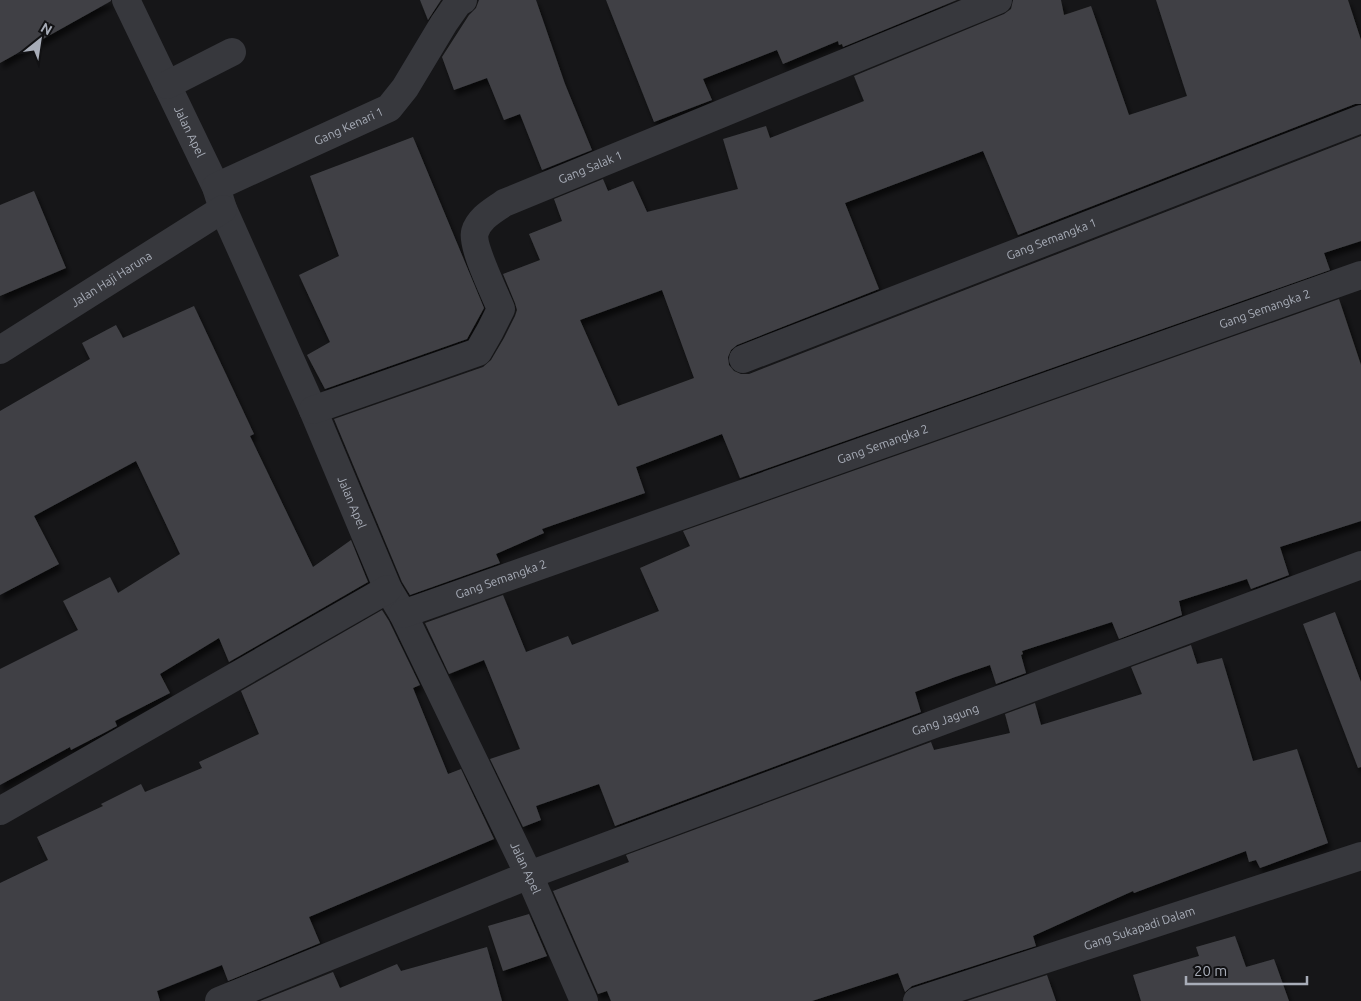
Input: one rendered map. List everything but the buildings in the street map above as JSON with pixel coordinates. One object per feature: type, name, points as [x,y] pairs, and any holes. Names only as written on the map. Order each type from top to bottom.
[{"type":"street","name":"Jalan Apel","points":[[126,0],[220,198],[313,410],[388,589],[403,614],[529,875],[584,1001]]},
{"type":"street","name":"Gang Kenari 1","points":[[220,198],[389,108],[405,88],[444,23],[458,3],[463,0]]},
{"type":"street","name":"Gang Salak 1","points":[[313,410],[478,352],[501,309],[476,247],[474,233],[484,217],[504,203],[998,0]]},
{"type":"street","points":[[167,85],[232,52]]},
{"type":"street","name":"Gang Semangka 1","points":[[744,359],[1361,119]]},
{"type":"street","name":"Jalan Haji Haruna","points":[[0,350],[220,198]]},
{"type":"street","name":"Gang Semangka 2","points":[[403,614],[1361,275]]},
{"type":"street","name":"Gang Jagung","points":[[219,1001],[529,875],[1361,565]]},
{"type":"street","points":[[0,811],[388,589]]},
{"type":"street","name":"Gang Sukapadi Dalam","points":[[917,1001],[1361,856]]}]
